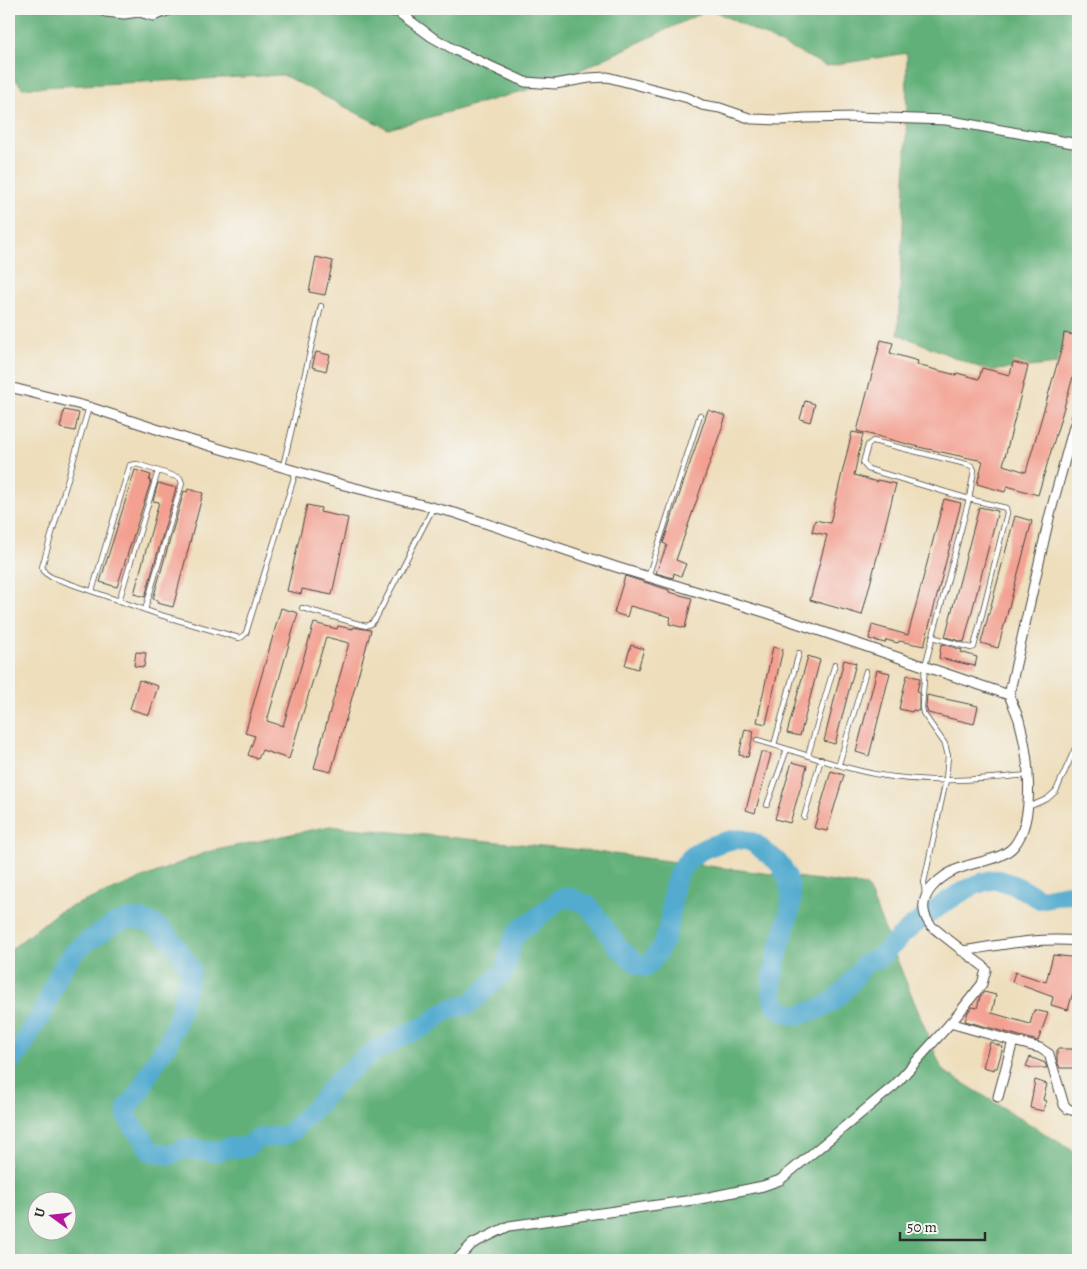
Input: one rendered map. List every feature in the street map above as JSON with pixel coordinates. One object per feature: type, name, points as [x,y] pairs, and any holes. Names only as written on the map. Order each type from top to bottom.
[{"type":"street","points":[[99,9],[106,12],[124,14],[140,12],[153,16],[173,9]]},
{"type":"street","points":[[371,9],[398,12],[432,37],[457,51],[525,82],[554,84],[607,77],[688,98],[702,105],[720,108],[752,119],[781,120],[825,117],[946,120],[1078,144]]},
{"type":"street","points":[[9,387],[88,408],[340,484],[433,507],[648,577],[768,613],[1009,695]]},
{"type":"street","points":[[457,1260],[472,1244],[509,1226],[700,1199],[763,1186],[780,1180],[895,1085],[982,984],[986,970],[983,966],[929,924],[924,911],[925,897],[929,889],[939,880],[962,867],[1006,854],[1018,841],[1023,829],[1027,807],[1026,754],[1019,720],[1009,695],[1050,514],[1078,412]]},
{"type":"street","points":[[962,951],[1021,942],[1060,939],[1078,940]]},
{"type":"street","points":[[950,1023],[1040,1048],[1049,1054],[1064,1105],[1068,1109],[1078,1112]]},
{"type":"street","points":[[998,1097],[1013,1041]]},
{"type":"lane","points":[[283,466],[321,306]]},
{"type":"lane","points":[[88,408],[42,567],[45,573],[51,576],[145,610],[239,638],[242,637],[246,633],[296,471]]},
{"type":"lane","points":[[648,577],[700,415]]},
{"type":"lane","points":[[925,897],[924,882],[946,780],[948,756],[945,744],[923,713],[925,666],[932,637],[969,499],[974,470],[972,466],[873,441],[868,445],[863,463],[868,469],[969,499],[1006,508],[1007,513],[974,647],[970,648],[932,637]]},
{"type":"lane","points":[[92,591],[130,465],[137,464],[180,478],[182,483],[145,610]]},
{"type":"lane","points":[[119,601],[158,471]]},
{"type":"lane","points":[[302,608],[366,626],[371,624],[376,618],[433,507]]},
{"type":"lane","points":[[774,745],[799,653]]},
{"type":"lane","points":[[808,755],[835,664]]},
{"type":"lane","points":[[839,764],[866,671]]},
{"type":"lane","points":[[758,740],[839,764],[893,777],[946,780],[992,779],[1027,775]]},
{"type":"lane","points":[[1027,807],[1047,799],[1056,791],[1078,742]]},
{"type":"lane","points":[[768,805],[787,749]]},
{"type":"lane","points":[[804,817],[822,759]]},
{"type":"green space","points":[[9,9],[710,9],[555,82],[388,129],[283,75],[22,88],[9,70]]},
{"type":"green space","points":[[710,9],[1078,9],[1078,362],[988,371],[898,334],[906,159],[907,53],[827,66]]},
{"type":"green space","points":[[330,826],[573,849],[867,886],[942,1070],[1078,1154],[1078,1260],[9,1260],[9,951],[58,912],[207,852]]},
{"type":"building","points":[[316,257],[333,261],[325,295],[309,292]]},
{"type":"building","points":[[1064,333],[1078,336],[1078,360],[1038,495],[1007,486],[1005,492],[977,484],[983,461],[857,431],[881,340],[893,343],[890,353],[918,361],[917,365],[979,379],[982,368],[1010,375],[1013,362],[1028,366],[1003,465],[1026,472],[1062,347]]},
{"type":"building","points":[[316,352],[330,355],[326,371],[312,367]]},
{"type":"building","points":[[805,401],[815,404],[810,422],[800,419]]},
{"type":"building","points":[[64,410],[79,413],[75,431],[60,428]]},
{"type":"building","points":[[708,410],[726,416],[676,560],[686,564],[681,576],[674,573],[673,578],[656,573],[667,545],[663,543]]},
{"type":"building","points":[[852,432],[863,434],[854,475],[877,482],[877,480],[896,484],[862,615],[810,600],[827,535],[812,532],[815,520],[830,523]]},
{"type":"building","points":[[135,470],[151,475],[149,481],[151,481],[117,587],[100,582]]},
{"type":"building","points":[[158,483],[176,488],[145,597],[134,594],[159,502],[153,501]]},
{"type":"building","points":[[188,489],[203,493],[173,607],[157,603],[158,600],[153,599],[184,491],[187,492]]},
{"type":"building","points":[[944,499],[961,503],[924,646],[886,640],[885,643],[869,639],[872,625],[908,635]]},
{"type":"building","points":[[307,505],[321,508],[320,512],[348,518],[332,595],[302,589],[301,594],[287,591]]},
{"type":"building","points":[[979,507],[998,511],[964,642],[945,637]]},
{"type":"building","points":[[1015,516],[1032,521],[998,648],[981,643]]},
{"type":"building","points":[[625,576],[692,598],[685,628],[669,624],[671,617],[630,606],[627,617],[614,613]]},
{"type":"building","points":[[281,608],[298,613],[267,721],[283,726],[314,623],[337,629],[338,626],[371,630],[331,772],[314,768],[349,643],[326,637],[289,759],[262,750],[258,759],[248,755],[255,736],[245,733]]},
{"type":"building","points":[[943,644],[977,657],[975,666],[939,658],[941,645]]},
{"type":"building","points":[[631,645],[644,649],[638,669],[625,665]]},
{"type":"building","points":[[773,647],[783,649],[766,724],[757,722]]},
{"type":"building","points":[[136,652],[146,653],[144,667],[134,666]]},
{"type":"building","points":[[808,656],[820,660],[800,736],[787,733]]},
{"type":"building","points":[[844,660],[856,663],[835,744],[824,741]]},
{"type":"building","points":[[877,670],[890,673],[869,756],[856,752]]},
{"type":"building","points":[[907,675],[920,678],[917,692],[919,693],[919,711],[913,710],[912,712],[899,709]]},
{"type":"building","points":[[139,680],[158,686],[149,715],[130,709]]},
{"type":"building","points":[[927,695],[978,706],[974,724],[928,713],[926,707]]},
{"type":"building","points":[[745,729],[754,731],[748,757],[739,755]]},
{"type":"building","points":[[761,752],[771,754],[755,813],[746,810]]},
{"type":"building","points":[[792,762],[807,766],[790,823],[775,819]]},
{"type":"building","points":[[831,771],[844,775],[827,831],[814,828]]},
{"type":"building","points":[[1053,955],[1078,958],[1078,994],[1073,992],[1068,1010],[1051,1005],[1053,997],[1012,982],[1015,972],[1046,982]]},
{"type":"building","points":[[984,992],[996,995],[992,1013],[1030,1024],[1034,1010],[1048,1013],[1038,1041],[965,1021],[972,1007],[977,1008],[980,997]]},
{"type":"building","points":[[990,1042],[1003,1047],[997,1068],[994,1068],[994,1070],[983,1067]]},
{"type":"building","points":[[1057,1049],[1074,1049],[1074,1068],[1060,1068],[1057,1061]]},
{"type":"building","points":[[1030,1057],[1045,1063],[1047,1068],[1026,1066]]},
{"type":"building","points":[[1035,1080],[1047,1084],[1043,1100],[1046,1101],[1043,1111],[1030,1108]]},
{"type":"waterway","points":[[9,1063],[20,1051],[33,1026],[41,1016],[58,976],[68,959],[88,941],[119,922],[126,920],[137,919],[157,927],[173,942],[191,970],[177,1021],[167,1045],[138,1094],[127,1107],[127,1117],[150,1151],[170,1155],[180,1150],[190,1149],[216,1152],[226,1148],[247,1147],[255,1140],[282,1136],[291,1132],[335,1084],[368,1055],[380,1047],[386,1046],[400,1037],[427,1025],[441,1014],[470,1004],[505,971],[512,942],[519,930],[560,899],[569,897],[589,906],[618,947],[635,962],[646,967],[654,958],[666,936],[677,876],[695,854],[707,847],[725,841],[741,839],[752,842],[778,862],[786,873],[790,887],[791,903],[776,962],[772,994],[776,1005],[785,1012],[795,1015],[816,1010],[829,1004],[846,988],[866,963],[880,957],[910,928],[940,906],[978,884],[989,881],[1004,881],[1040,899],[1073,893],[1078,890]]}]
